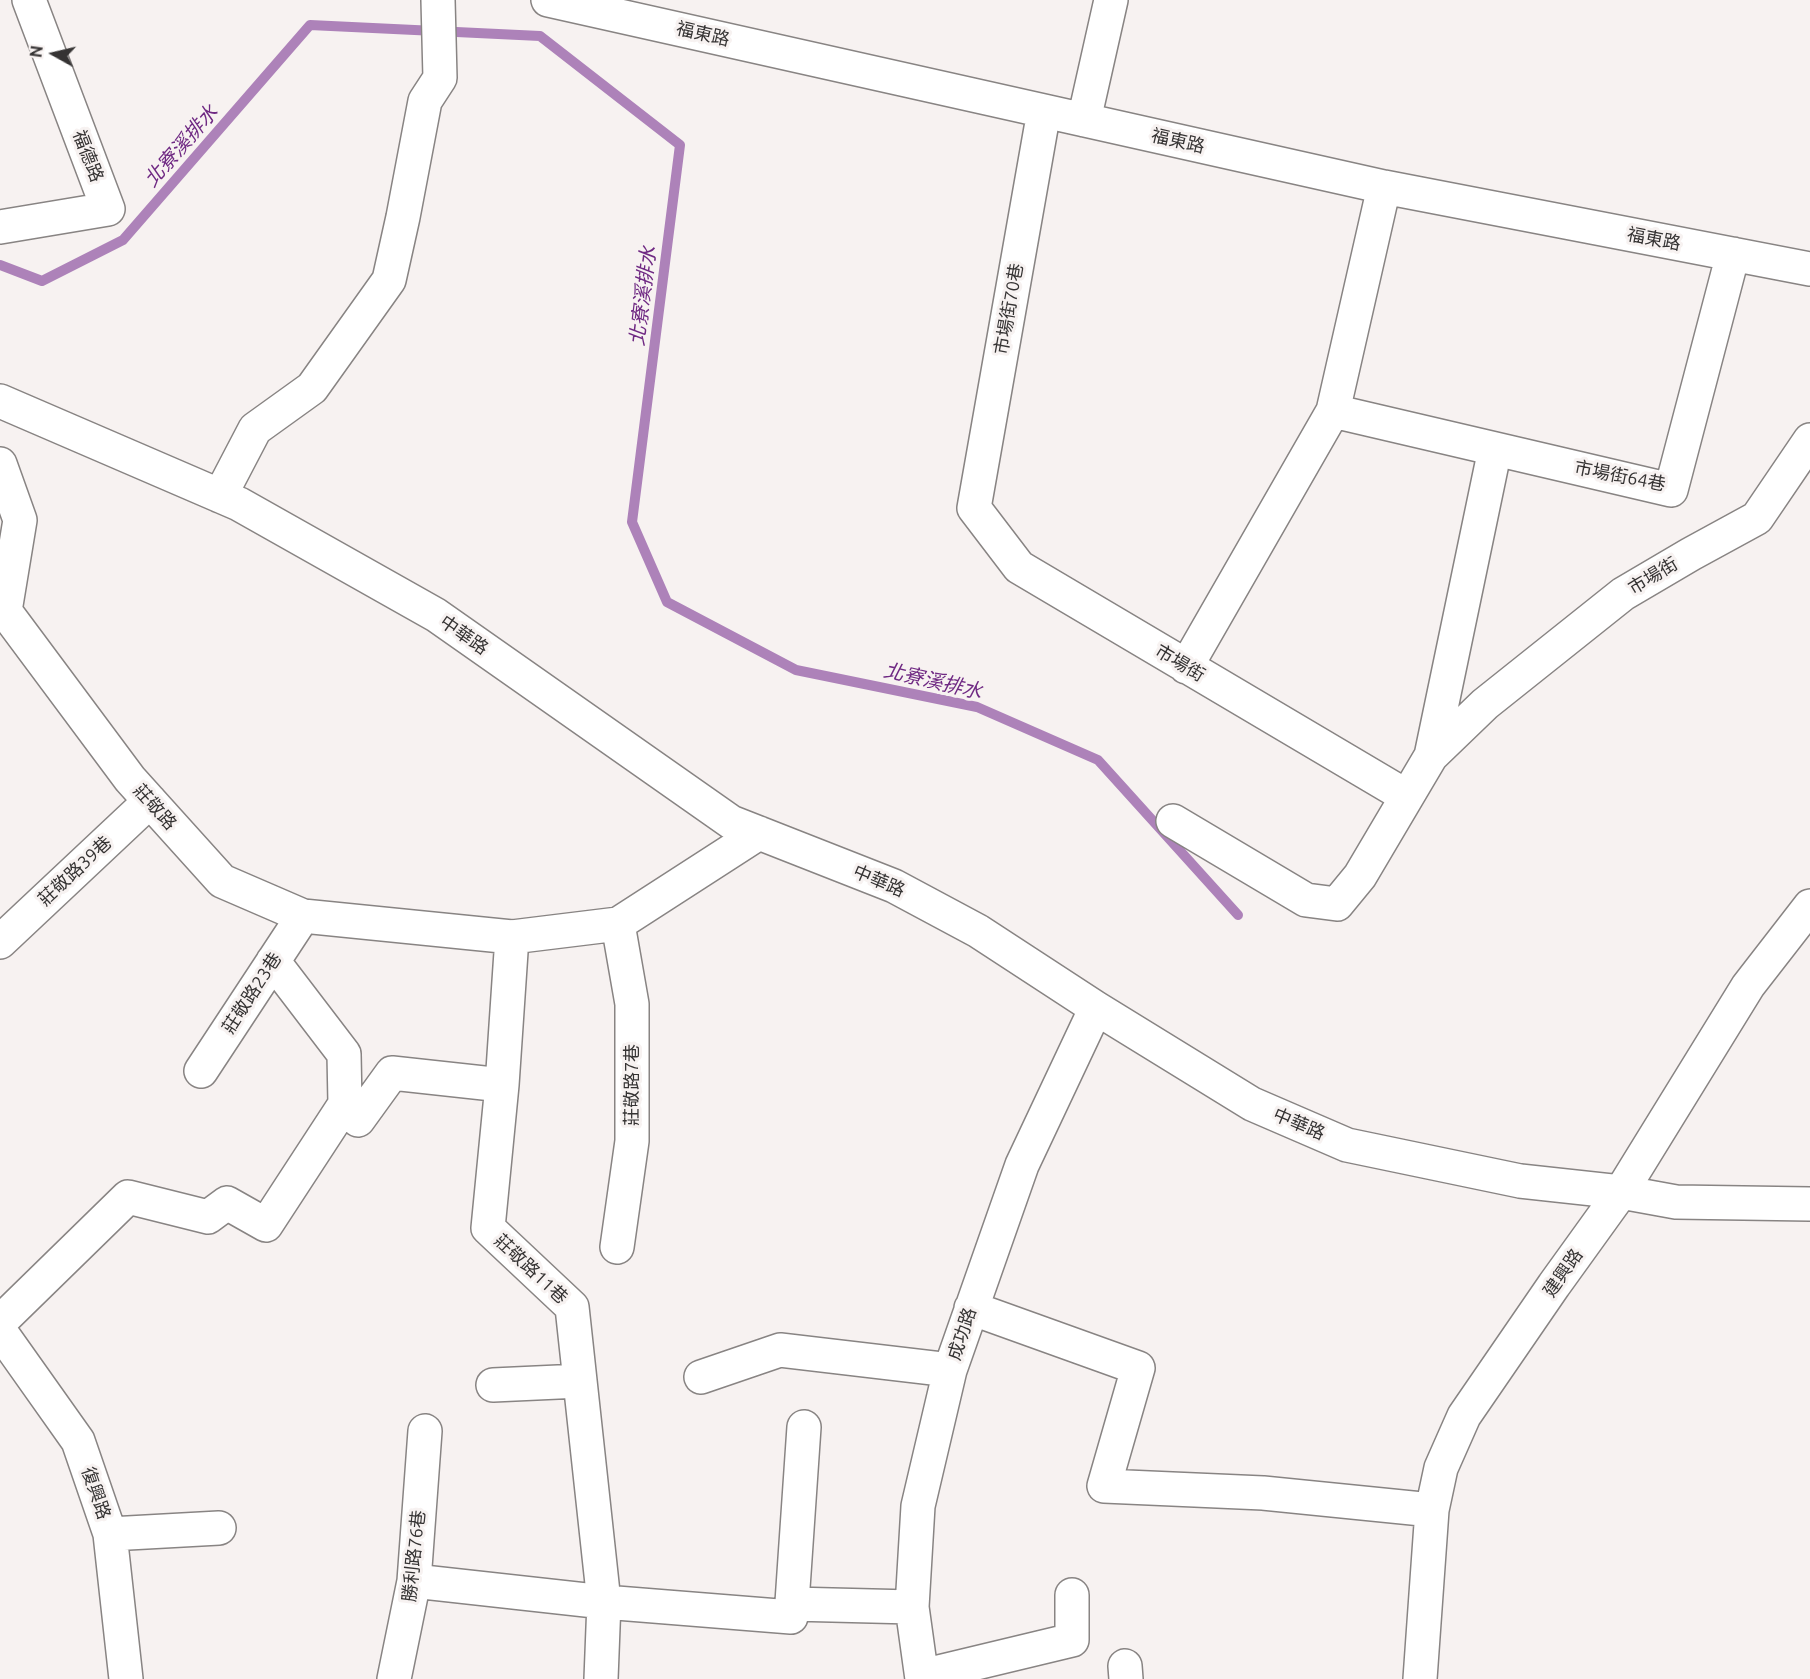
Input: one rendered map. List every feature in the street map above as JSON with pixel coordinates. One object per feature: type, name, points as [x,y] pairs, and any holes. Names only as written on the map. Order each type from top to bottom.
[{"type":"street","name":"福德路","points":[[0,227],[108,209],[29,0]]},
{"type":"street","name":"福東路","points":[[548,0],[1384,187],[1810,268]]},
{"type":"street","points":[[1083,120],[1111,0]]},
{"type":"street","points":[[220,496],[255,429],[312,388],[389,280],[425,101],[440,78],[438,7]]},
{"type":"street","name":"市場街70巷","points":[[974,508],[1044,111]]},
{"type":"street","points":[[1186,667],[1333,411],[1384,187]]},
{"type":"street","name":"市場街64巷","points":[[1333,411],[1671,490],[1733,254]]},
{"type":"street","name":"中華路","points":[[0,401],[239,504],[436,615],[731,822],[894,886],[978,931],[1096,1008],[1252,1104],[1347,1145],[1520,1180],[1621,1192],[1676,1202],[1810,1204]]},
{"type":"street","name":"市場街","points":[[1173,821],[1306,900],[1337,904],[1360,876],[1431,756],[1485,704],[1623,594],[1757,518],[1810,440]]},
{"type":"street","name":"市場街","points":[[1431,756],[1495,449]]},
{"type":"street","name":"莊敬路","points":[[0,464],[20,520],[8,548],[5,611],[130,779],[222,881],[303,916],[512,937],[618,924]]},
{"type":"street","name":"市場街","points":[[974,508],[1019,567],[1406,796]]},
{"type":"street","name":"莊敬路39巷","points":[[0,942],[150,801]]},
{"type":"street","points":[[618,924],[759,833]]},
{"type":"street","name":"建興路","points":[[1420,1679],[1432,1510],[1441,1468],[1464,1416],[1621,1192],[1748,986],[1810,906]]},
{"type":"street","name":"莊敬路23巷","points":[[201,1071],[303,916]]},
{"type":"street","name":"莊敬路7巷","points":[[617,1247],[632,1141],[632,1004],[618,924]]},
{"type":"street","name":"莊敬路11巷","points":[[512,937],[502,1085],[488,1228],[572,1307],[604,1602],[601,1679]]},
{"type":"street","points":[[0,1322],[128,1197],[208,1217],[227,1203],[266,1225],[345,1104],[344,1054],[273,961]]},
{"type":"street","name":"成功路","points":[[922,1678],[912,1607],[918,1506],[950,1370],[1022,1165],[1096,1008]]},
{"type":"street","points":[[358,1120],[392,1073],[502,1085]]},
{"type":"street","points":[[971,1308],[1138,1368],[1104,1486],[1263,1493],[1432,1510]]},
{"type":"street","name":"復興路","points":[[0,1331],[78,1441],[110,1534],[126,1679]]},
{"type":"street","points":[[701,1377],[780,1350],[950,1370]]},
{"type":"street","points":[[493,1385],[580,1381]]},
{"type":"street","points":[[414,1581],[604,1602],[791,1617],[804,1427]]},
{"type":"street","name":"勝利路76巷","points":[[394,1679],[414,1581],[425,1431]]},
{"type":"street","points":[[110,1534],[219,1528]]},
{"type":"street","points":[[922,1678],[1072,1640],[1072,1595]]},
{"type":"street","points":[[792,1604],[912,1607]]},
{"type":"waterway","name":"北寮溪排水","points":[[0,265],[42,281],[123,240],[310,25],[540,36],[680,145],[632,522],[667,602],[796,670],[977,707],[1098,760],[1238,915]]}]
